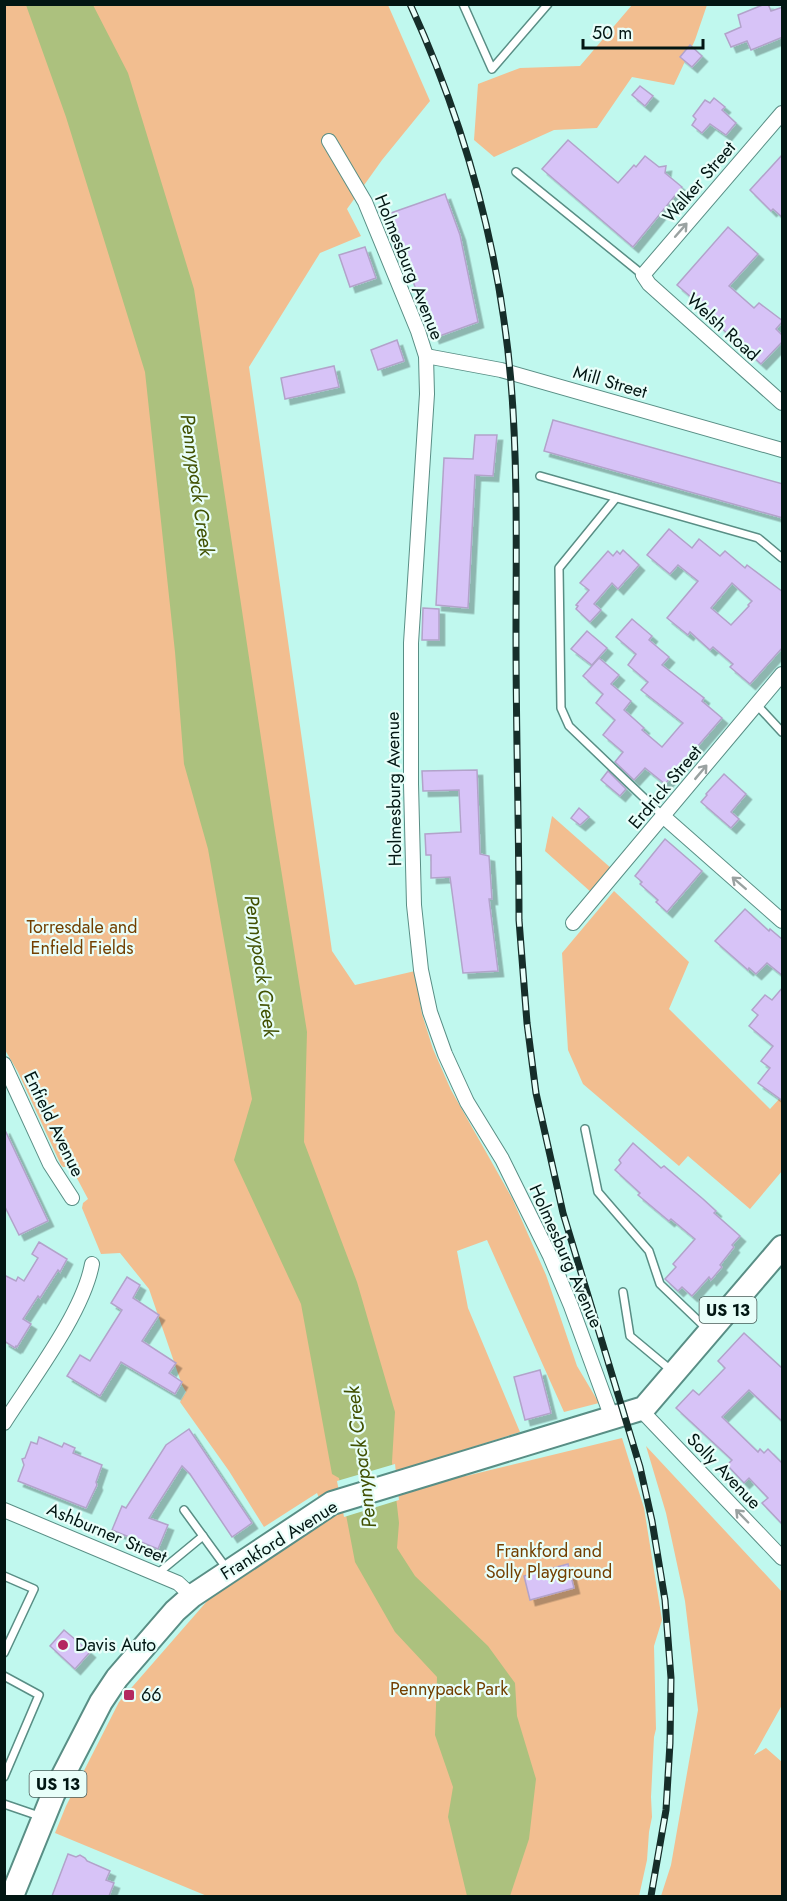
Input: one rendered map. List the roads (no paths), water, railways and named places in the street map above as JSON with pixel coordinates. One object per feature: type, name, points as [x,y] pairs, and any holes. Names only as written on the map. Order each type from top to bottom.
[{"type":"main road","name":"Frankford Avenue","points":[[12,1896],[63,1773],[111,1686],[175,1611],[192,1596],[318,1512],[339,1501],[646,1406],[783,1247]]},
{"type":"street","name":"Walker Street","points":[[643,275],[783,113]]},
{"type":"street","name":"Holmesburg Avenue","points":[[329,141],[365,202],[426,356],[427,394],[411,643],[411,784],[414,905],[421,970],[430,1012],[466,1102],[502,1159],[550,1256],[612,1418]]},
{"type":"street","name":"Welsh Road","points":[[643,275],[649,284],[781,398]]},
{"type":"street","name":"Mill Street","points":[[426,356],[501,370],[783,450]]},
{"type":"street","name":"Erdrick Street","points":[[573,923],[783,674]]},
{"type":"street","points":[[664,817],[783,921]]},
{"type":"street","name":"Enfield Avenue","points":[[4,1064],[50,1164],[72,1198]]},
{"type":"street","points":[[4,1423],[65,1328],[89,1281],[92,1264]]},
{"type":"street","name":"Solly Avenue","points":[[640,1409],[783,1558]]},
{"type":"street","name":"Ashburner Street","points":[[4,1510],[178,1583],[192,1596]]},
{"type":"lane","points":[[463,4],[492,69],[548,4]]},
{"type":"lane","points":[[516,172],[643,275]]},
{"type":"lane","points":[[540,476],[758,538],[783,558]]},
{"type":"lane","points":[[616,498],[559,568],[561,708],[569,726],[664,817]]},
{"type":"lane","points":[[757,705],[783,732]]},
{"type":"lane","points":[[585,1129],[598,1192],[650,1251],[660,1284],[710,1331]]},
{"type":"lane","points":[[623,1292],[630,1336],[674,1373]]},
{"type":"lane","points":[[184,1509],[229,1571]]},
{"type":"lane","points":[[157,1574],[203,1536]]},
{"type":"lane","points":[[4,1576],[34,1589],[4,1653]]},
{"type":"lane","points":[[4,1676],[39,1695],[4,1777]]},
{"type":"lane","points":[[4,1804],[43,1818]]},
{"type":"water","name":"Pennypack Creek","points":[[26,5],[93,5],[128,73],[194,289],[307,1032],[304,1142],[357,1282],[395,1412],[392,1462],[399,1523],[397,1548],[415,1576],[488,1646],[515,1683],[517,1716],[536,1779],[529,1839],[510,1896],[467,1896],[448,1817],[453,1787],[435,1735],[437,1677],[395,1632],[355,1562],[339,1478],[332,1474],[301,1304],[234,1160],[252,1099],[208,849],[184,764],[175,652],[145,372],[66,117]]},
{"type":"railway","points":[[410,4],[447,95],[477,189],[489,236],[506,333],[515,446],[519,920],[527,1023],[536,1093],[563,1213],[640,1467],[652,1521],[665,1600],[671,1678],[670,1743],[666,1810],[651,1896]]},
{"type":"place","name":"Davis Auto","points":[[63,1645]]},
{"type":"place","name":"66","points":[[129,1695]]},
{"type":"park label","name":"Torresdale and Enfield Fields","points":[[82,937]]},
{"type":"park label","name":"Frankford and Solly Playground","points":[[549,1561]]},
{"type":"park label","name":"Pennypack Park","points":[[449,1689]]}]
